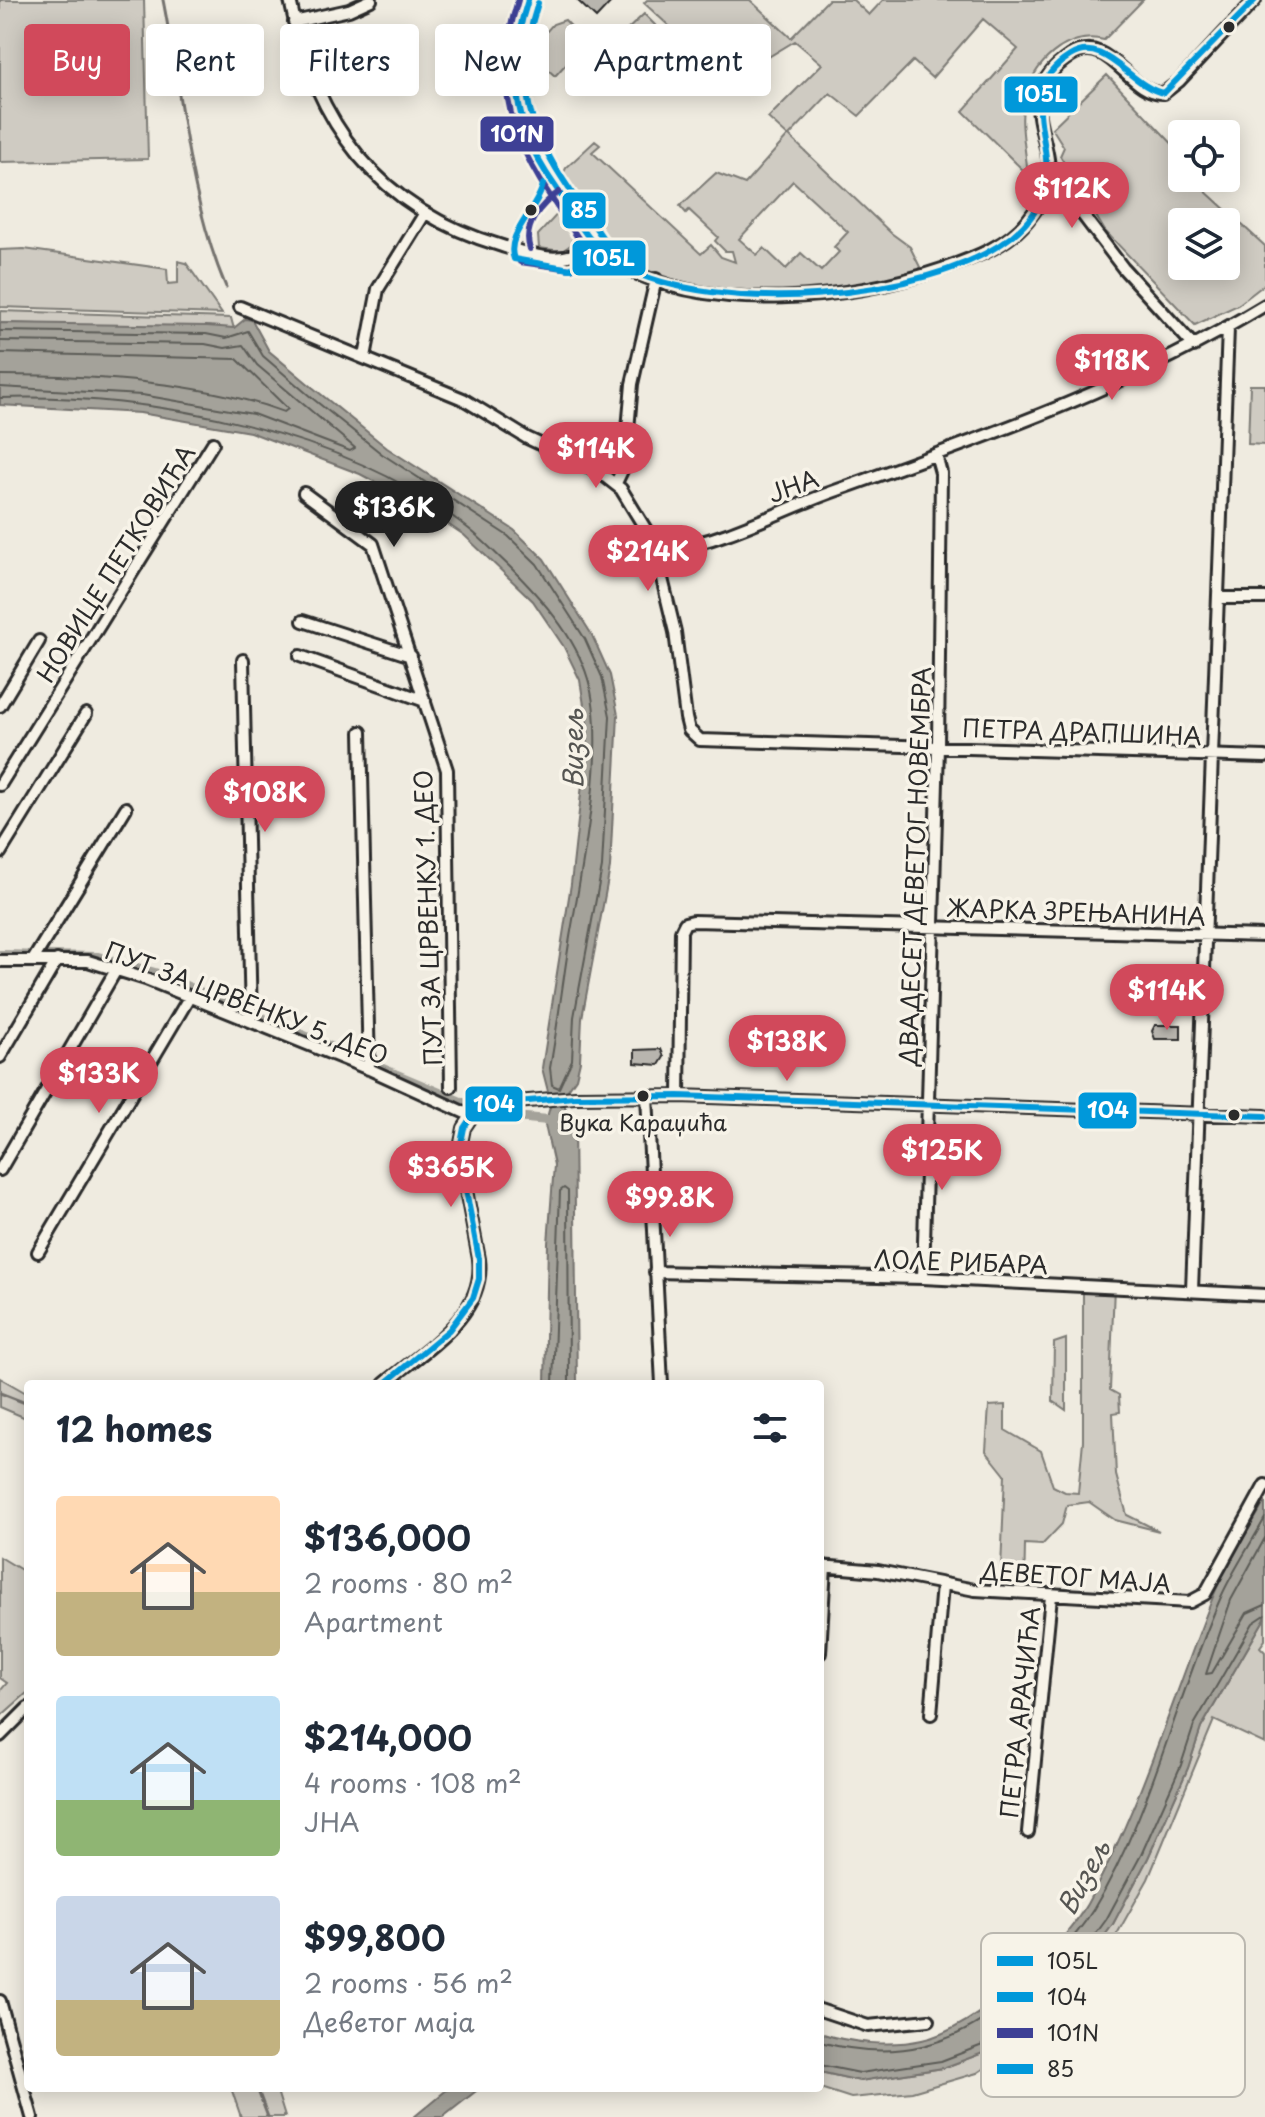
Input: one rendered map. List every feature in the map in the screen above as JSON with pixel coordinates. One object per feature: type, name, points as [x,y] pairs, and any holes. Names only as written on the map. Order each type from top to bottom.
[{"type":"street","points":[[290,0],[310,78],[332,121],[370,168],[425,213],[491,243],[547,257],[570,259],[595,245]]},
{"type":"street","points":[[294,22],[349,10],[371,0]]},
{"type":"street","points":[[528,0],[516,54],[519,113],[535,157],[595,245],[622,267],[656,279],[726,294],[791,298],[882,286],[953,265],[997,245],[1030,218],[1048,178],[1038,108],[1045,84],[1061,64],[1083,50],[1099,52],[1147,90],[1164,93],[1255,0]]},
{"type":"street","points":[[1048,178],[1063,189],[1123,268],[1194,346]]},
{"type":"street","points":[[365,357],[378,289],[425,213]]},
{"type":"street","points":[[616,483],[625,464],[632,384],[656,279]]},
{"type":"street","name":"ЈНА","points":[[658,544],[675,548],[688,545],[936,455],[1110,385],[1194,346],[1265,305]]},
{"type":"street","points":[[240,307],[463,399],[527,438],[616,483],[645,530],[658,544]]},
{"type":"street","points":[[1192,1290],[1196,1113],[1228,328]]},
{"type":"street","name":"НОВИЦЕ ПЕТКОВИЋА","points":[[0,785],[213,443]]},
{"type":"street","name":"ДВАДЕСЕТ ДЕВЕТОГ НОВЕМБРА","points":[[923,1278],[938,746],[941,473],[936,455]]},
{"type":"street","name":"ПУТ ЗА ЦРВЕНКУ 1. ДЕО","points":[[304,493],[373,544],[447,770],[452,962],[451,1087]]},
{"type":"street","name":"ПЕТРА ДРАПШИНА","points":[[658,544],[657,558],[675,632],[686,718],[694,736],[706,740],[1265,757]]},
{"type":"street","points":[[1219,598],[1265,598]]},
{"type":"street","points":[[303,621],[411,656]]},
{"type":"street","points":[[0,706],[39,641]]},
{"type":"street","points":[[300,656],[425,701]]},
{"type":"street","points":[[243,660],[251,1021]]},
{"type":"street","points":[[0,853],[86,714]]},
{"type":"street","points":[[361,732],[369,1064]]},
{"type":"street","points":[[33,960],[126,808]]},
{"type":"street","name":"ЖАРКА ЗРЕЊАНИНА","points":[[679,1096],[681,931],[685,923],[1265,936]]},
{"type":"street","points":[[0,1057],[57,960]]},
{"type":"street","name":"ПУТ ЗА ЦРВЕНКУ 5. ДЕО","points":[[0,961],[88,961],[116,970],[369,1064],[472,1116]]},
{"type":"street","points":[[0,1170],[116,970]]},
{"type":"street","points":[[38,1252],[190,996]]},
{"type":"street","points":[[647,1096],[662,1380]]},
{"type":"street","points":[[389,1380],[461,1318],[477,1292],[481,1276],[479,1259],[459,1153],[464,1128],[472,1116],[494,1104],[575,1097],[679,1096],[1265,1116]]},
{"type":"street","name":"ЛОЛЕ РИБАРА","points":[[655,1272],[923,1278],[1265,1295]]},
{"type":"street","name":"ДЕВЕТОГ МАЈА","points":[[824,1566],[878,1571],[942,1585],[1051,1596],[1182,1603],[1198,1600],[1210,1586],[1265,1485]]},
{"type":"street","points":[[931,1714],[942,1585]]},
{"type":"street","name":"ПЕТРА АРАЧИЋА","points":[[1028,1832],[1051,1596]]},
{"type":"street","points":[[0,1736],[24,1712]]},
{"type":"street","points":[[0,2001],[24,2088]]},
{"type":"street","points":[[824,2011],[868,2026],[929,2020]]},
{"type":"street","points":[[25,2092],[32,2117]]},
{"type":"shaded area","points":[[0,0],[144,0],[148,159],[0,162]]},
{"type":"shaded area","points":[[647,0],[750,0],[791,38],[828,0],[853,0],[869,15],[883,0],[1143,0],[1104,40],[1090,38],[1064,45],[1034,74],[1023,109],[1028,175],[963,111],[1018,49],[983,19],[932,78],[913,61],[859,116],[830,93],[789,136],[891,233],[910,247],[924,275],[791,298],[677,285],[606,256],[556,189],[566,168],[595,141],[600,145],[592,152],[701,254],[711,245],[721,257],[735,262],[732,251],[725,251],[715,241],[718,237],[689,210],[686,213],[680,206],[716,173],[745,184],[788,136],[768,118],[822,64],[795,41],[771,56],[771,24],[667,24],[644,3]],"holes":[[[793,181],[848,232],[834,247],[839,252],[821,271],[801,253],[786,269],[764,248],[757,255],[739,239]]]},
{"type":"shaded area","points":[[644,14],[654,24],[633,24]]},
{"type":"shaded area","points":[[565,20],[569,24],[565,24],[565,65],[555,76],[549,71],[549,28]]},
{"type":"shaded area","points":[[1107,75],[1168,139],[1168,192],[1206,192],[1224,208],[1168,208],[1168,280],[1240,280],[1240,223],[1265,246],[1265,284],[1238,305],[1195,325],[1105,231],[1060,156],[1064,147],[1052,128]]},
{"type":"shaded area","points":[[560,211],[573,227],[572,244],[562,251],[539,248],[538,235]]},
{"type":"shaded area","points":[[24,249],[167,269],[168,284],[178,283],[178,261],[186,263],[222,314],[0,307],[0,250]]},
{"type":"shaded area","points":[[0,311],[231,318],[234,329],[0,323]]},
{"type":"shaded area","points":[[1250,385],[1265,385],[1265,445],[1248,444]]},
{"type":"shaded area","points":[[1083,1285],[1114,1286],[1110,1390],[1119,1395],[1120,1412],[1113,1413],[1116,1475],[1127,1515],[1159,1531],[1115,1520],[1089,1502],[1067,1505],[1062,1524],[1042,1545],[1025,1544],[1024,1594],[1000,1592],[1005,1475],[986,1451],[989,1406],[1005,1405],[1005,1430],[1041,1451],[1053,1486],[1065,1492],[1078,1493],[1083,1441]]},
{"type":"shaded area","points":[[1066,1339],[1066,1410],[1053,1401],[1054,1343]]},
{"type":"shaded area","points":[[0,1378],[24,1392],[24,1417],[0,1407]]},
{"type":"shaded area","points":[[0,1557],[24,1572],[24,1696],[1,1716],[0,1691],[7,1683],[0,1678]]},
{"type":"shaded area","points":[[1265,1618],[1265,1640],[1260,1647],[1265,1652],[1265,1744],[1214,1720],[1148,1879],[1118,1933],[1106,1933],[1148,1858],[1188,1768],[1201,1728]]},
{"type":"shaded area","points":[[981,2054],[981,2070],[977,2073],[912,2092],[851,2098],[824,2089],[824,2073],[860,2081],[943,2068]]},
{"type":"shaded area","points":[[232,2092],[277,2092],[285,2117],[241,2117]]},
{"type":"water","points":[[245,319],[252,320],[269,351],[387,448],[514,530],[544,559],[592,635],[610,675],[618,715],[610,868],[582,1018],[580,1061],[576,1078],[565,1094],[565,1107],[574,1124],[577,1380],[545,1380],[548,1243],[554,1165],[545,1125],[551,1103],[542,1068],[571,884],[588,730],[580,680],[564,647],[533,601],[464,535],[419,505],[360,474],[250,432],[140,413],[0,405],[0,323],[234,328]]},
{"type":"water","points":[[1265,1501],[1265,1618],[1201,1728],[1188,1768],[1148,1858],[1113,1924],[1106,1933],[1066,1933],[1087,1904],[1124,1830],[1218,1585]]},
{"type":"water","points":[[981,2011],[981,2054],[943,2068],[860,2081],[824,2073],[824,2034],[857,2041],[910,2042],[943,2033]]},
{"type":"water","points":[[444,2092],[475,2092],[443,2117],[414,2117]]},
{"type":"building","points":[[577,0],[613,0],[596,18]]},
{"type":"building","points":[[1155,1025],[1181,1025],[1181,1039],[1155,1039],[1152,1031]]},
{"type":"building","points":[[661,1049],[664,1057],[659,1065],[635,1063],[635,1050]]},
{"type":"waterway","points":[[163,0],[194,182],[213,253],[226,287]]},
{"type":"waterway","points":[[0,955],[98,957],[155,973],[466,1104]]},
{"type":"waterway","points":[[493,1115],[559,1121]]},
{"type":"waterway","points":[[0,1393],[24,1402]]},
{"type":"waterway","points":[[259,2092],[268,2117]]},
{"type":"transit line","name":"101N","points":[[518,0],[508,39],[506,73],[509,104],[517,134],[546,190],[587,251]]},
{"type":"transit line","name":"105L","points":[[528,0],[517,48],[517,94],[522,117],[540,162],[591,240],[621,266],[661,282],[710,292],[764,296],[820,295],[875,288],[928,276],[974,259],[1011,237],[1034,212],[1045,188],[1046,163],[1040,116],[1041,95],[1049,74],[1070,56],[1083,51],[1095,52],[1118,64],[1140,82],[1164,93],[1255,0]]},
{"type":"transit line","name":"85","points":[[538,3],[528,40],[528,103],[536,130],[549,156],[604,240],[601,253],[570,269],[514,259],[514,241],[543,184]]},
{"type":"transit line","name":"101N","points":[[530,249],[529,232],[535,216],[559,192]]},
{"type":"transit line","name":"101N","points":[[520,262],[571,269],[600,254]]},
{"type":"transit line","name":"104","points":[[389,1380],[449,1330],[473,1298],[479,1279],[479,1259],[459,1153],[464,1128],[472,1116],[494,1104],[575,1097],[679,1096],[1265,1116]]},
{"type":"place","name":"Вука Караџића","points":[[643,1096]]},
{"type":"water label","name":"Визељ","points":[[572,749]]},
{"type":"water label","name":"Визељ","points":[[1083,1877]]}]
